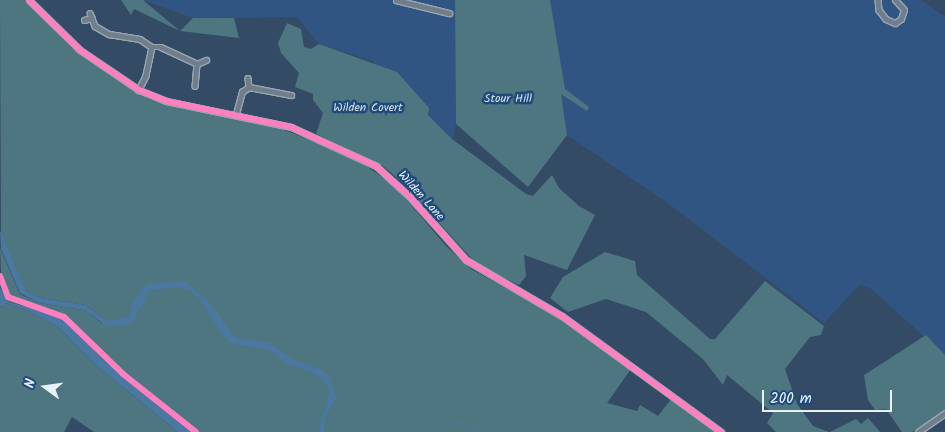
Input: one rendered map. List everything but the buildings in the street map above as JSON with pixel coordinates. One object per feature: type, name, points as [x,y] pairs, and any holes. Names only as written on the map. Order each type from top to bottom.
[{"type":"street","name":"Wilden Lane","points":[[29,0],[80,50],[139,90],[186,106],[236,114],[300,130],[376,166],[409,196],[466,260],[562,316],[721,432]]},
{"type":"street","points":[[397,0],[448,13]]},
{"type":"street","points":[[878,0],[879,10],[886,19],[895,23],[901,19],[904,10],[895,0]]},
{"type":"street","points":[[84,20],[91,15],[95,26],[109,34],[140,39],[152,47],[162,47],[197,64],[206,60]]},
{"type":"street","points":[[139,90],[146,76],[152,47]]},
{"type":"street","points":[[195,86],[197,64]]},
{"type":"street","points":[[248,78],[249,87]]},
{"type":"street","points":[[236,114],[242,92],[249,87],[291,95]]},
{"type":"street","points":[[918,432],[945,413]]},
{"type":"shaded area","points":[[143,0],[455,0],[456,124],[452,139],[372,61],[319,44],[297,17],[193,18]]},
{"type":"shaded area","points":[[547,0],[921,0],[945,17],[945,355],[870,288],[860,284],[824,323],[668,203],[567,135]]},
{"type":"shaded area","points":[[0,231],[26,291],[41,298],[86,305],[107,321],[129,317],[132,304],[147,284],[184,281],[208,301],[236,338],[269,343],[293,360],[318,368],[329,376],[336,398],[325,418],[324,432],[320,432],[320,427],[330,391],[325,382],[314,373],[288,364],[268,349],[233,344],[222,334],[199,298],[190,290],[177,287],[151,290],[146,293],[144,304],[138,309],[135,320],[127,325],[107,326],[84,310],[39,303],[20,293],[1,249]]},
{"type":"shaded area","points":[[0,287],[7,302],[48,311],[65,318],[103,360],[194,432],[178,432],[98,367],[58,327],[27,310],[5,303],[5,307],[0,306]]},
{"type":"green space","points":[[0,0],[26,0],[71,47],[147,98],[183,109],[269,124],[355,158],[395,186],[446,246],[471,269],[560,318],[631,369],[607,403],[637,411],[640,405],[658,416],[672,398],[715,432],[194,432],[103,360],[65,318],[44,309],[7,302],[2,294],[0,248],[20,294],[39,303],[84,310],[102,323],[103,318],[86,305],[41,298],[26,291],[1,237]]},
{"type":"green space","points":[[121,0],[143,0],[180,31],[134,9],[131,15]]},
{"type":"green space","name":"Stour Hill","points":[[455,0],[550,0],[565,89],[589,107],[587,111],[561,94],[567,135],[528,187],[456,124]]},
{"type":"green space","points":[[193,18],[234,18],[239,38],[180,31]]},
{"type":"green space","name":"Wilden Covert","points":[[287,23],[301,29],[304,47],[311,49],[319,44],[397,72],[429,108],[428,115],[452,139],[526,194],[533,196],[552,175],[559,188],[579,206],[595,215],[567,270],[524,255],[526,276],[519,285],[492,272],[472,259],[403,183],[383,166],[316,134],[323,113],[313,100],[313,94],[295,87],[299,73],[281,53],[278,43]]},
{"type":"green space","points":[[605,252],[635,261],[637,275],[710,339],[715,339],[765,281],[824,326],[821,335],[810,337],[785,369],[797,404],[813,426],[829,432],[776,432],[767,423],[773,413],[727,375],[723,385],[703,359],[646,312],[606,299],[568,312],[550,298],[563,277]]},
{"type":"green space","points":[[5,303],[27,310],[58,327],[98,367],[178,432],[94,432],[72,417],[64,432],[0,432],[0,306],[4,307]]},
{"type":"green space","points":[[926,335],[945,355],[945,411],[912,432],[902,432],[886,409],[875,410],[868,400],[864,375]]},
{"type":"green space","points":[[868,418],[880,432],[830,432],[856,419],[861,424]]},
{"type":"waterway","points":[[450,422],[466,423],[480,432]]},
{"type":"cycle path","points":[[29,0],[80,50],[139,90],[166,101],[291,127],[376,166],[409,196],[466,260],[562,316],[721,432]]},
{"type":"cycle path","points":[[0,276],[8,297],[64,317],[123,374],[196,432]]}]
